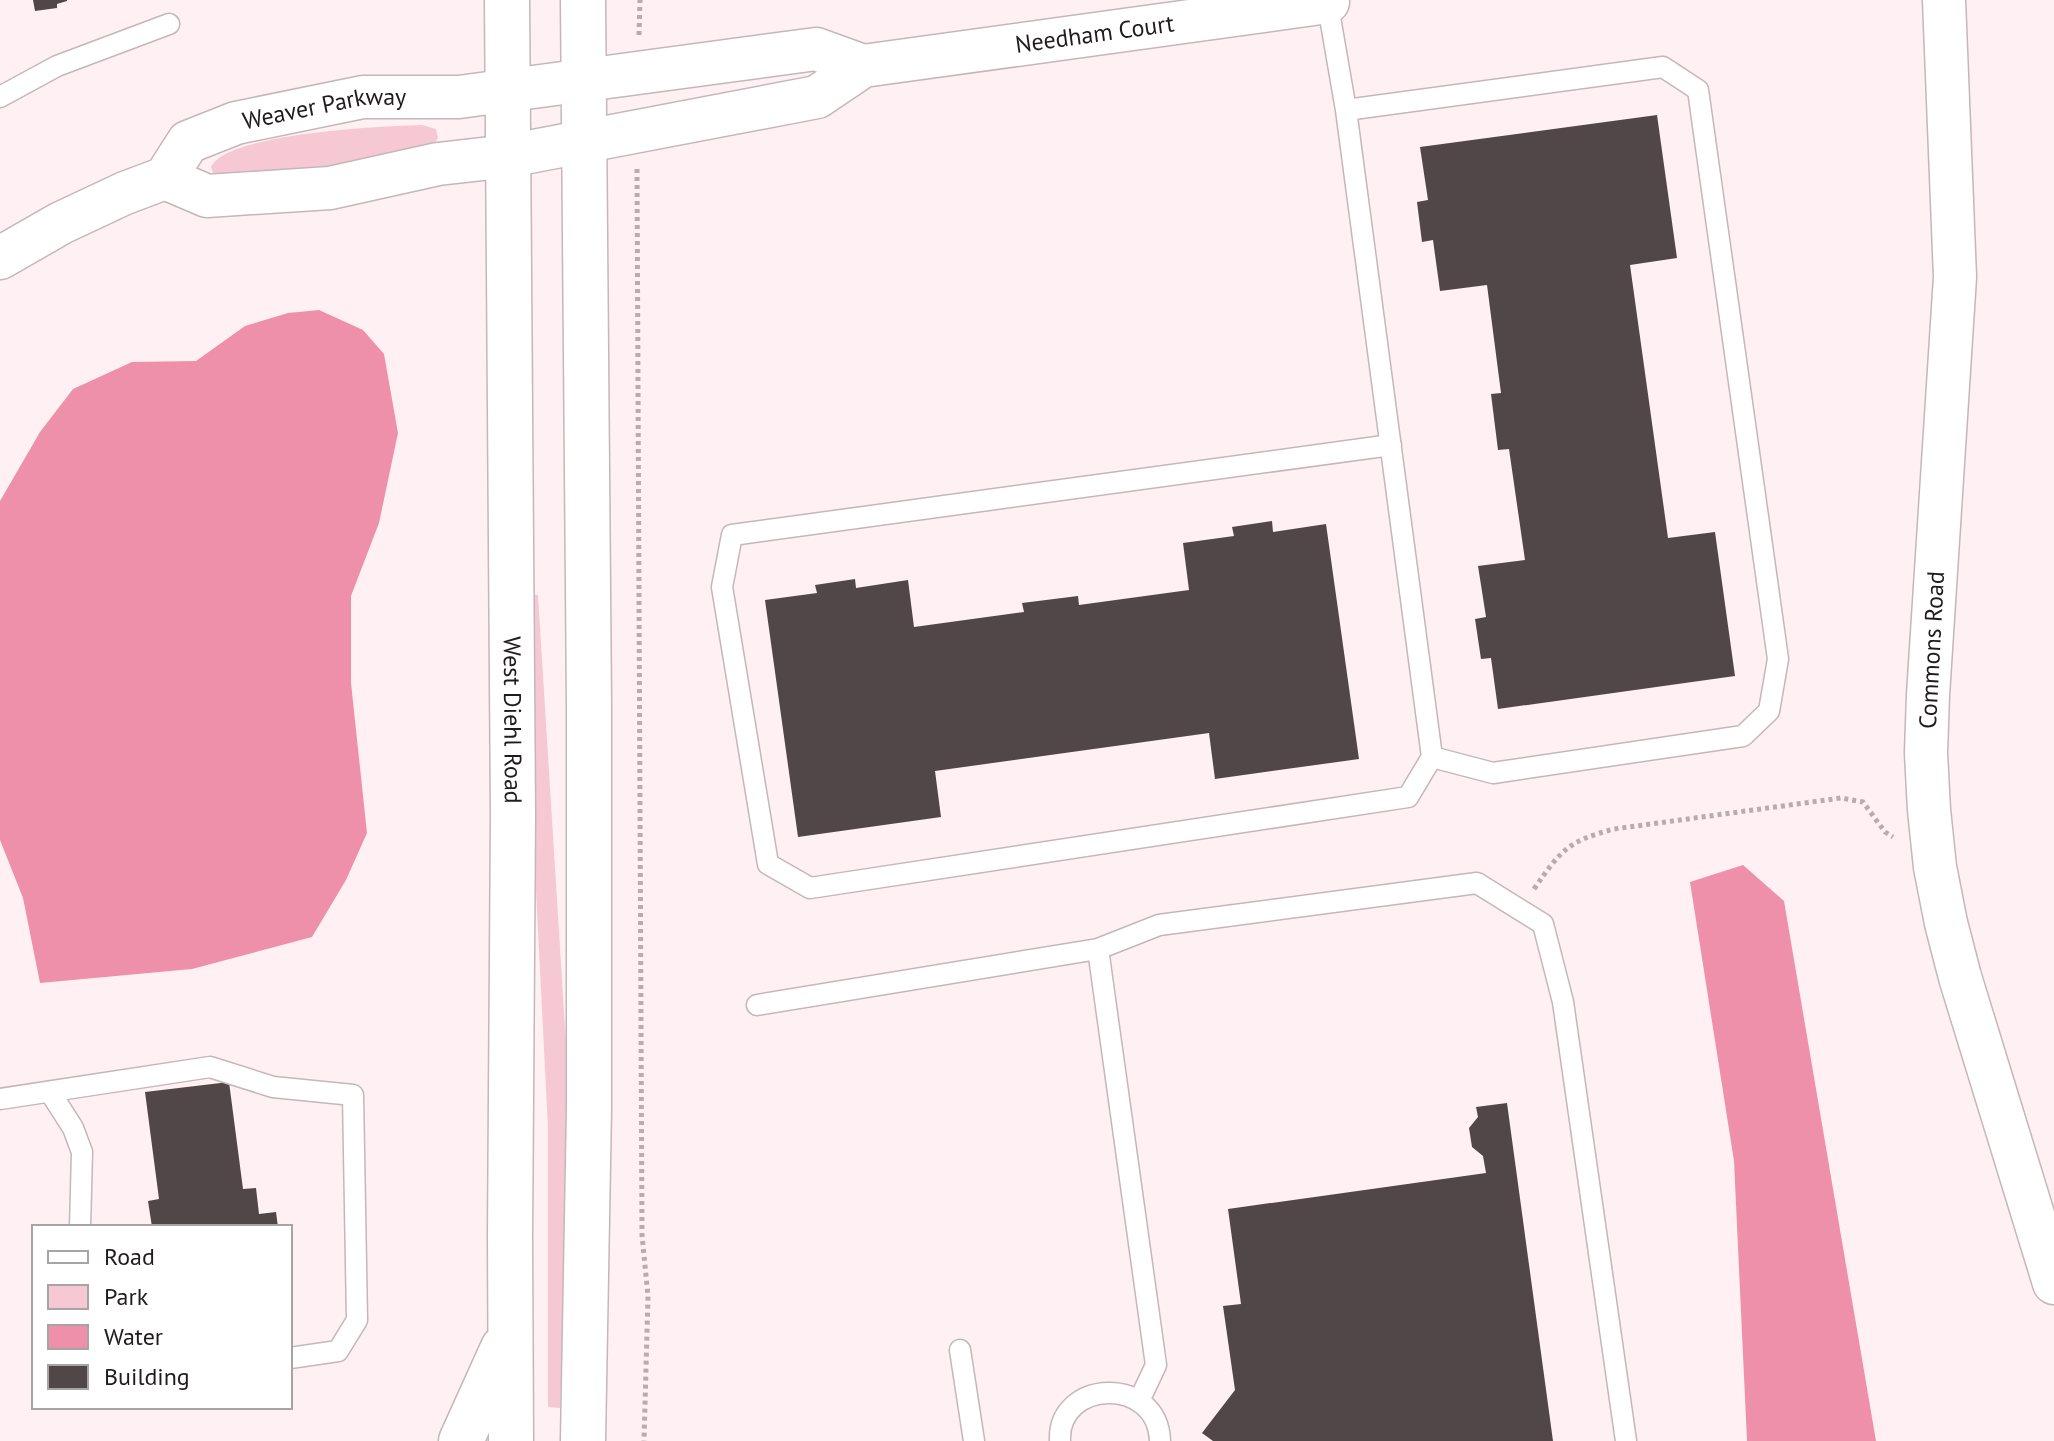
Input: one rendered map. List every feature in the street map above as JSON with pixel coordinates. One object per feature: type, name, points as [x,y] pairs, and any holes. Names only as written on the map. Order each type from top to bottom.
[{"type":"street","name":"West Diehl Road","points":[[507,0],[513,815],[511,1441]]},
{"type":"street","points":[[583,0],[589,769],[589,1108],[583,1441]]},
{"type":"street","name":"Commons Road","points":[[1944,0],[1955,277],[1928,695],[1926,753],[1929,810],[1935,867],[1960,977],[2054,1283]]},
{"type":"street","name":"Needham Court","points":[[508,156],[817,97],[863,66],[1328,1]]},
{"type":"street","name":"Needham Court","points":[[508,91],[816,49],[863,66]]},
{"type":"street","name":"Weaver Parkway","points":[[165,178],[188,142],[236,123],[363,97],[459,97],[508,91]]},
{"type":"street","points":[[3,250],[125,193],[165,178],[207,196],[279,192],[330,188],[438,164],[508,156]]},
{"type":"street","points":[[461,1441],[511,1328]]},
{"type":"lane","points":[[1328,1],[1346,110],[1391,445],[1432,757],[1408,797],[810,888],[768,864],[722,587],[732,535],[1391,445]]},
{"type":"lane","points":[[0,97],[57,66],[169,24]]},
{"type":"lane","points":[[1346,110],[1663,67],[1698,90],[1778,659],[1769,711],[1743,736],[1493,773],[1432,757]]},
{"type":"lane","points":[[757,1005],[1098,949],[1159,925],[1477,883],[1543,924],[1563,1002],[1626,1441]]},
{"type":"lane","points":[[1098,949],[1156,1365],[1139,1401]]},
{"type":"lane","points":[[0,1099],[210,1067],[273,1087],[353,1095],[357,1320],[338,1351],[292,1358]]},
{"type":"lane","points":[[50,1092],[73,1128],[82,1152],[80,1225]]},
{"type":"lane","points":[[960,1350],[974,1441]]},
{"type":"lane","points":[[1060,1441],[1066,1418],[1077,1404],[1090,1396],[1107,1392],[1123,1393],[1139,1401],[1153,1415],[1160,1431],[1160,1441]]},
{"type":"path","points":[[638,73],[640,0]]},
{"type":"path","points":[[638,130],[640,1002],[642,1235],[648,1296],[644,1441]]},
{"type":"path","points":[[1533,890],[1568,846],[1587,836],[1614,829],[1841,798],[1863,802],[1885,832],[1897,840]]},
{"type":"green space","points":[[422,125],[436,129],[438,138],[433,146],[352,168],[219,178],[211,167],[223,155],[275,139],[343,130]]},
{"type":"green space","points":[[528,594],[538,595],[571,1124],[560,1408],[548,1407],[548,1128],[530,772]]},
{"type":"water","points":[[319,310],[363,330],[384,354],[398,433],[379,523],[351,596],[351,683],[367,833],[346,880],[312,937],[192,969],[40,983],[23,898],[0,840],[0,501],[40,432],[73,389],[132,362],[196,361],[245,326],[288,313]]},
{"type":"water","points":[[1743,865],[1784,901],[1876,1441],[1747,1441],[1734,1161],[1690,882]]},
{"type":"building","points":[[33,0],[67,1],[57,4],[57,8],[35,11]]},
{"type":"building","points":[[1657,115],[1677,258],[1630,265],[1668,538],[1715,532],[1735,676],[1498,709],[1491,658],[1481,659],[1475,619],[1486,617],[1478,566],[1525,560],[1509,449],[1498,450],[1491,394],[1501,393],[1487,285],[1440,291],[1433,240],[1422,242],[1417,202],[1428,200],[1420,147]]},
{"type":"building","points":[[1272,521],[1273,532],[1326,524],[1359,759],[1215,779],[1209,733],[935,771],[941,817],[798,837],[765,600],[817,593],[815,585],[855,579],[856,588],[908,580],[914,627],[1024,612],[1022,603],[1078,596],[1079,605],[1189,590],[1183,543],[1234,536],[1232,527]]},
{"type":"building","points":[[229,1082],[243,1189],[256,1188],[259,1214],[276,1212],[278,1225],[152,1225],[148,1201],[159,1199],[145,1092]]},
{"type":"building","points":[[1507,1103],[1553,1441],[1213,1441],[1202,1433],[1235,1390],[1223,1306],[1241,1304],[1228,1209],[1486,1173],[1483,1156],[1472,1147],[1469,1128],[1478,1117],[1476,1107]]}]
